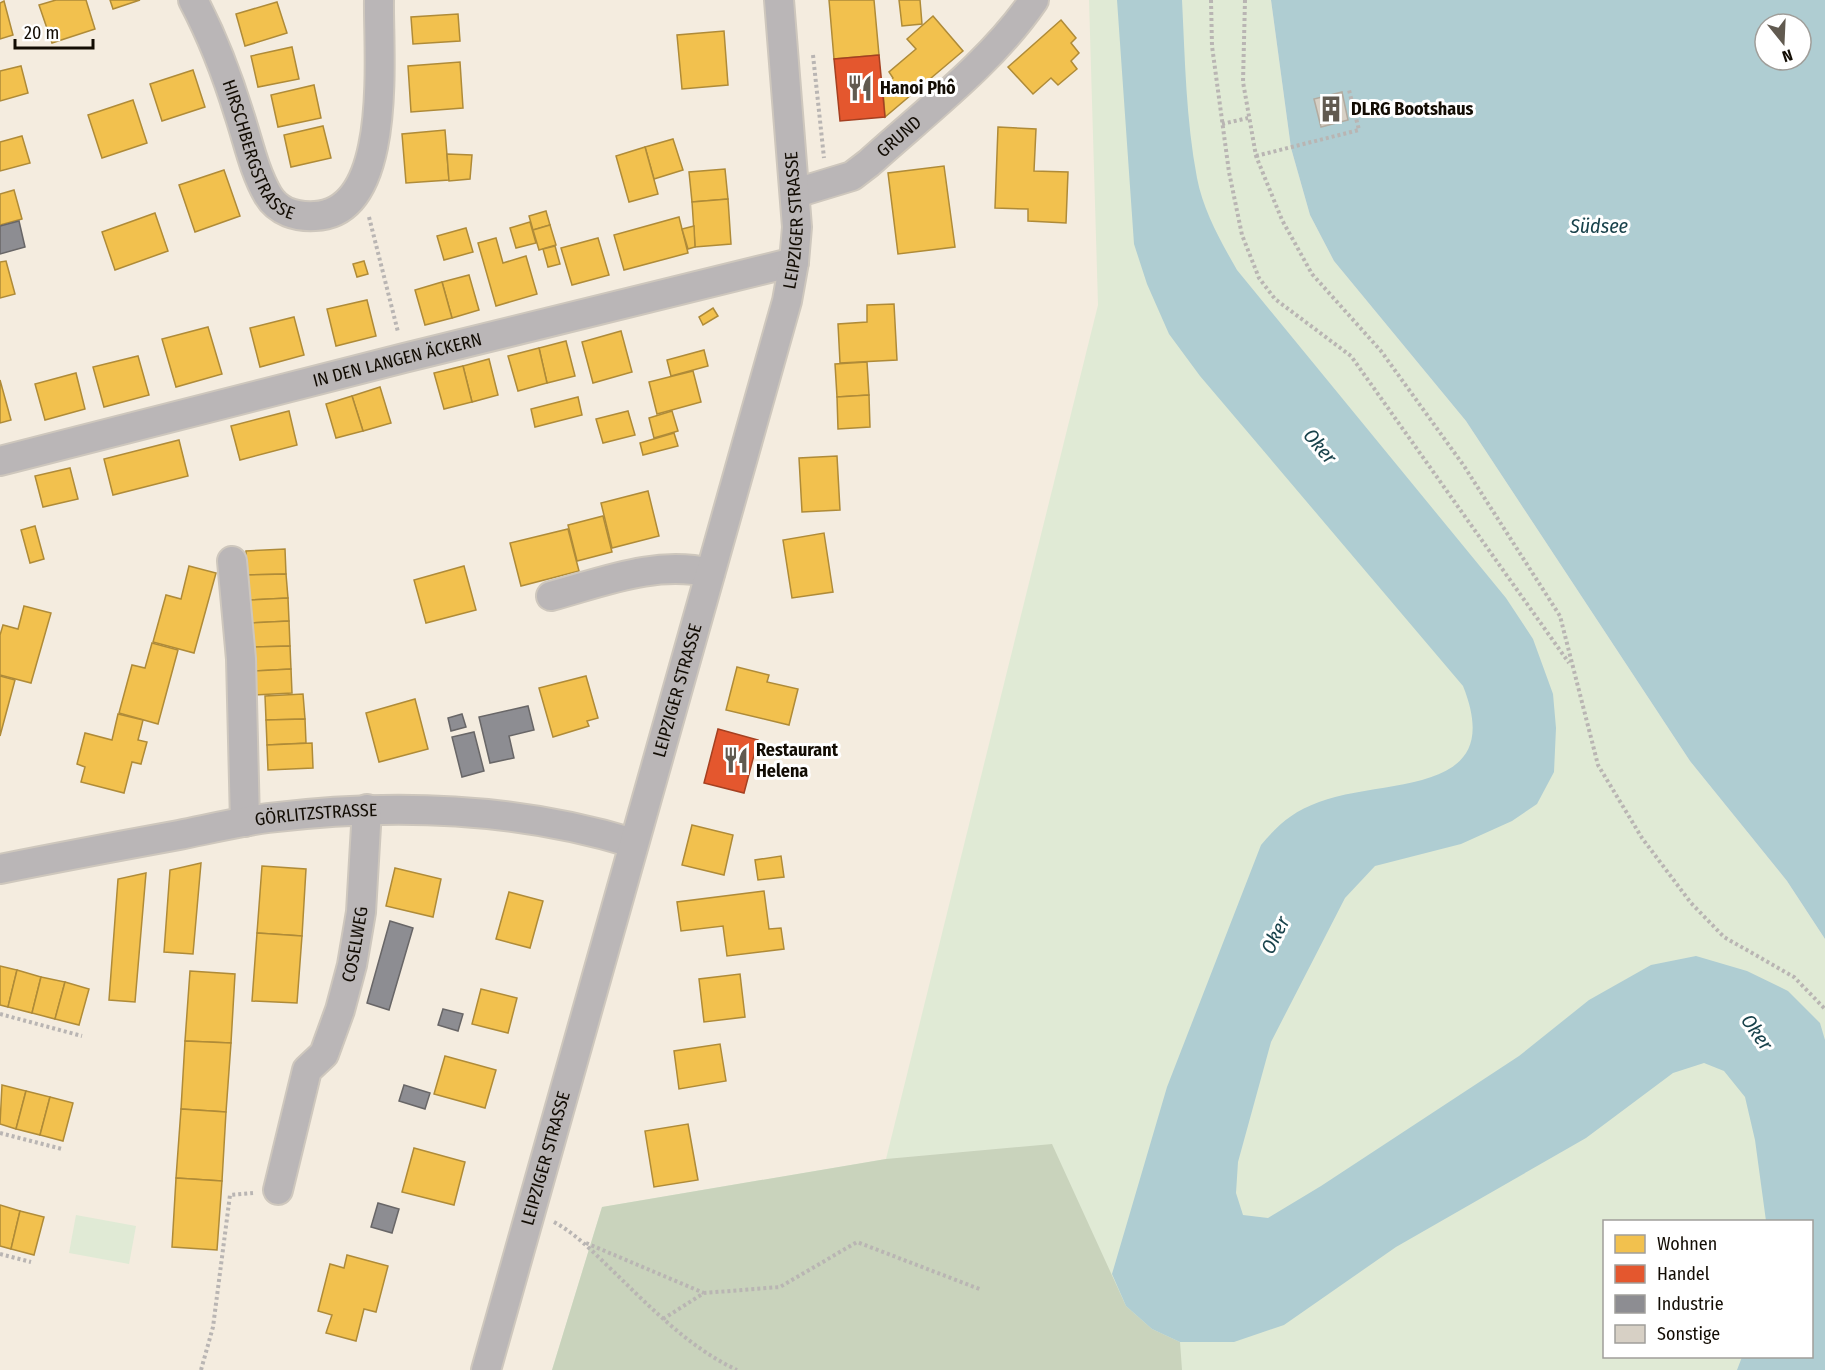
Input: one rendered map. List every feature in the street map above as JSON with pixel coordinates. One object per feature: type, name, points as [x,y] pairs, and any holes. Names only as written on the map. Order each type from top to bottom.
[{"type":"street","name":"HIRSCHBERGSTRASSE","points":[[193,0],[218,54],[256,168],[269,196],[282,210],[304,216],[322,216],[345,206],[362,187],[371,163],[374,144],[379,0]]},
{"type":"street","name":"LEIPZIGER STRASSE","points":[[486,1370],[787,301],[794,262],[796,193],[779,0]]},
{"type":"street","name":"GRUND","points":[[796,193],[852,176],[991,52],[1016,26],[1034,0]]},
{"type":"street","name":"IN DEN LANGEN ÄCKERN","points":[[0,461],[794,262]]},
{"type":"street","points":[[232,561],[241,659],[245,822]]},
{"type":"street","points":[[551,596],[662,568],[690,568],[710,573]]},
{"type":"street","name":"GÖRLITZSTRASSE","points":[[0,868],[245,822],[367,809],[435,810],[515,818],[558,825],[633,843]]},
{"type":"street","name":"COSELWEG","points":[[278,1190],[307,1070],[324,1054],[340,1010],[352,965],[361,912],[367,809]]},
{"type":"path","points":[[1211,0],[1212,46],[1222,124],[1242,235],[1259,279],[1275,299],[1351,356],[1572,666]]},
{"type":"path","points":[[1245,0],[1243,82],[1256,156],[1282,220],[1312,274],[1381,351],[1464,466],[1560,616],[1598,765],[1642,838],[1691,903],[1724,937],[1794,977],[1825,1009]]},
{"type":"path","points":[[1256,156],[1359,130],[1349,90]]},
{"type":"path","points":[[1355,113],[1388,106]]},
{"type":"path","points":[[1222,124],[1248,118]]},
{"type":"path","points":[[362,187],[404,358]]},
{"type":"path","points":[[0,1014],[82,1036]]},
{"type":"path","points":[[0,1133],[62,1149]]},
{"type":"path","points":[[201,1370],[213,1327],[230,1195],[278,1190]]},
{"type":"path","points":[[530,1214],[557,1223],[583,1242],[663,1319],[714,1359],[737,1370]]},
{"type":"path","points":[[583,1242],[704,1293],[780,1287],[857,1242],[982,1290]]},
{"type":"path","points":[[0,1254],[31,1262]]},
{"type":"path","points":[[663,1319],[704,1293]]},
{"type":"green space","points":[[1089,0],[1271,0],[1291,148],[1310,215],[1334,261],[1466,421],[1690,761],[1787,881],[1825,939],[1825,1370],[552,1370],[602,1207],[886,1159],[1098,305]]},
{"type":"green space","points":[[1052,1144],[1126,1306],[1152,1329],[1180,1342],[1182,1370],[552,1370],[602,1207],[886,1159]]},
{"type":"green space","points":[[76,1215],[136,1226],[129,1264],[69,1253]]},
{"type":"water","name":"Oker","points":[[1117,0],[1182,0],[1188,112],[1193,156],[1208,214],[1225,248],[1237,270],[1506,598],[1533,639],[1553,694],[1556,728],[1554,772],[1537,804],[1512,821],[1461,844],[1375,866],[1345,898],[1271,1042],[1238,1162],[1236,1193],[1243,1215],[1268,1218],[1321,1186],[1519,1056],[1589,1000],[1651,965],[1696,956],[1747,971],[1788,991],[1820,1023],[1825,1040],[1825,1370],[1737,1370],[1742,1358],[1813,1358],[1813,1220],[1766,1220],[1755,1140],[1745,1097],[1724,1071],[1704,1063],[1673,1073],[1586,1138],[1396,1247],[1284,1325],[1234,1342],[1180,1342],[1152,1329],[1126,1306],[1112,1274],[1167,1087],[1261,845],[1287,819],[1309,806],[1346,794],[1433,777],[1455,765],[1469,748],[1472,722],[1463,686],[1200,376],[1169,334],[1147,284],[1134,244]]},
{"type":"water","name":"Südsee","points":[[1271,0],[1825,0],[1825,939],[1787,881],[1690,761],[1466,421],[1334,261],[1310,215],[1291,148]]},
{"type":"building: Wohnen","points":[[56,0],[86,0],[95,29],[52,43],[39,5]]},
{"type":"building: Wohnen","points":[[110,0],[140,0],[113,9]]},
{"type":"building: Wohnen","points":[[829,0],[874,0],[879,55],[834,59]]},
{"type":"building: Wohnen","points":[[899,0],[920,0],[922,24],[902,26]]},
{"type":"building: Wohnen","points":[[4,1],[13,35],[0,39],[0,3]]},
{"type":"building: Wohnen","points":[[277,2],[287,33],[245,46],[236,14]]},
{"type":"building: Wohnen","points":[[458,14],[460,41],[413,44],[411,17]]},
{"type":"building: Wohnen","points":[[933,16],[963,51],[885,117],[883,89],[893,78],[889,72],[916,49],[907,39]]},
{"type":"building: Wohnen","points":[[1061,20],[1076,38],[1071,43],[1079,53],[1071,61],[1077,69],[1058,85],[1051,78],[1033,94],[1008,67]]},
{"type":"building: Wohnen","points":[[724,31],[728,85],[682,89],[677,35]]},
{"type":"building: Wohnen","points":[[292,47],[299,79],[258,87],[251,56]]},
{"type":"building: Wohnen","points":[[460,62],[463,108],[411,112],[408,66]]},
{"type":"building: Wohnen","points":[[21,66],[28,93],[0,101],[0,71]]},
{"type":"building: Wohnen","points":[[193,70],[205,107],[162,121],[150,84]]},
{"type":"building: Wohnen","points":[[314,85],[321,118],[278,127],[271,95]]},
{"type":"building: Wohnen","points":[[133,100],[147,143],[102,158],[88,115]]},
{"type":"building: Wohnen","points":[[323,126],[331,158],[291,167],[284,135]]},
{"type":"building: Wohnen","points":[[998,127],[1036,129],[1034,171],[1068,172],[1066,223],[1028,221],[1028,209],[995,208]]},
{"type":"building: Wohnen","points":[[445,130],[449,180],[406,183],[402,134]]},
{"type":"building: Wohnen","points":[[22,136],[30,163],[0,171],[0,142]]},
{"type":"building: Wohnen","points":[[673,139],[683,170],[654,179],[645,147]]},
{"type":"building: Wohnen","points":[[645,147],[658,194],[629,202],[616,156]]},
{"type":"building: Wohnen","points":[[447,154],[472,155],[470,179],[449,181]]},
{"type":"building: Wohnen","points":[[944,166],[955,247],[898,254],[888,173]]},
{"type":"building: Wohnen","points":[[725,169],[728,199],[692,202],[689,172]]},
{"type":"building: Wohnen","points":[[224,170],[240,216],[195,232],[179,185]]},
{"type":"building: Wohnen","points":[[14,190],[22,219],[0,225],[0,194]]},
{"type":"building: Wohnen","points":[[728,199],[731,244],[695,247],[692,202]]},
{"type":"building: Wohnen","points":[[546,211],[550,225],[533,230],[529,216]]},
{"type":"building: Wohnen","points":[[155,213],[168,251],[115,270],[102,232]]},
{"type":"building: Wohnen","points":[[679,217],[688,253],[624,270],[614,235]]},
{"type":"building: Wohnen","points":[[530,222],[536,243],[516,248],[510,228]]},
{"type":"building: Wohnen","points":[[550,225],[556,245],[539,250],[533,230]]},
{"type":"building: Wohnen","points":[[694,226],[695,247],[688,249],[682,229]]},
{"type":"building: Wohnen","points":[[466,228],[473,252],[444,260],[437,236]]},
{"type":"building: Wohnen","points":[[496,238],[503,263],[526,256],[537,294],[496,306],[478,243]]},
{"type":"building: Wohnen","points":[[598,238],[609,275],[572,285],[561,248]]},
{"type":"building: Wohnen","points":[[555,246],[560,264],[548,267],[543,249]]},
{"type":"building: Wohnen","points":[[6,261],[15,294],[0,298],[0,262]]},
{"type":"building: Wohnen","points":[[364,261],[368,274],[357,277],[353,264]]},
{"type":"building: Wohnen","points":[[469,275],[479,310],[452,318],[442,282]]},
{"type":"building: Wohnen","points":[[442,282],[452,318],[425,325],[415,290]]},
{"type":"building: Wohnen","points":[[367,300],[376,336],[336,346],[327,309]]},
{"type":"building: Wohnen","points":[[894,304],[897,360],[840,363],[838,324],[867,322],[867,305]]},
{"type":"building: Wohnen","points":[[713,308],[718,316],[703,325],[699,317]]},
{"type":"building: Wohnen","points":[[294,317],[304,355],[260,367],[250,328]]},
{"type":"building: Wohnen","points":[[208,327],[222,374],[176,387],[162,339]]},
{"type":"building: Wohnen","points":[[621,331],[632,372],[593,383],[582,342]]},
{"type":"building: Wohnen","points":[[566,341],[575,376],[547,383],[539,348]]},
{"type":"building: Wohnen","points":[[539,348],[547,383],[518,391],[508,356]]},
{"type":"building: Wohnen","points":[[704,350],[708,366],[671,376],[667,360]]},
{"type":"building: Wohnen","points":[[138,356],[149,395],[104,407],[93,367]]},
{"type":"building: Wohnen","points":[[489,359],[498,395],[472,402],[463,366]]},
{"type":"building: Wohnen","points":[[867,362],[869,395],[837,397],[835,364]]},
{"type":"building: Wohnen","points":[[463,366],[472,402],[444,409],[434,373]]},
{"type":"building: Wohnen","points":[[693,371],[701,402],[657,414],[649,382]]},
{"type":"building: Wohnen","points":[[76,373],[85,409],[45,420],[35,384]]},
{"type":"building: Wohnen","points":[[0,380],[11,420],[0,423]]},
{"type":"building: Wohnen","points":[[380,387],[391,423],[363,431],[352,396]]},
{"type":"building: Wohnen","points":[[869,395],[870,427],[838,429],[837,397]]},
{"type":"building: Wohnen","points":[[352,396],[363,431],[336,438],[326,404]]},
{"type":"building: Wohnen","points":[[578,397],[582,415],[535,427],[531,409]]},
{"type":"building: Wohnen","points":[[289,411],[297,445],[240,460],[231,426]]},
{"type":"building: Wohnen","points":[[628,411],[635,435],[603,443],[596,419]]},
{"type":"building: Wohnen","points":[[672,411],[678,431],[654,438],[649,418]]},
{"type":"building: Wohnen","points":[[674,433],[678,446],[643,455],[640,443]]},
{"type":"building: Wohnen","points":[[179,440],[188,476],[113,495],[104,459]]},
{"type":"building: Wohnen","points":[[837,456],[840,510],[802,512],[799,458]]},
{"type":"building: Wohnen","points":[[70,468],[78,499],[43,507],[35,476]]},
{"type":"building: Wohnen","points":[[648,491],[659,536],[612,548],[601,503]]},
{"type":"building: Wohnen","points":[[603,516],[612,552],[577,561],[568,525]]},
{"type":"building: Wohnen","points":[[35,526],[44,559],[30,563],[21,530]]},
{"type":"building: Wohnen","points":[[568,529],[579,571],[521,586],[510,543]]},
{"type":"building: Wohnen","points":[[824,533],[833,592],[792,598],[783,540]]},
{"type":"building: Wohnen","points":[[285,549],[286,574],[247,575],[246,551]]},
{"type":"building: Wohnen","points":[[189,566],[216,573],[194,653],[153,642],[166,595],[181,599]]},
{"type":"building: Wohnen","points":[[464,566],[476,610],[426,623],[414,580]]},
{"type":"building: Wohnen","points":[[286,574],[288,598],[249,600],[247,575]]},
{"type":"building: Wohnen","points":[[288,598],[289,621],[250,623],[249,600]]},
{"type":"building: Wohnen","points":[[24,606],[51,613],[31,683],[0,675],[0,635],[3,625],[18,629]]},
{"type":"building: Wohnen","points":[[289,621],[290,646],[251,647],[250,623]]},
{"type":"building: Wohnen","points":[[152,643],[178,650],[158,724],[119,713],[132,665],[145,668]]},
{"type":"building: Wohnen","points":[[290,646],[291,669],[252,671],[251,647]]},
{"type":"building: Wohnen","points":[[737,667],[769,675],[767,682],[798,689],[789,725],[726,710]]},
{"type":"building: Wohnen","points":[[291,669],[292,693],[253,695],[252,671]]},
{"type":"building: Wohnen","points":[[0,676],[15,680],[0,736]]},
{"type":"building: Wohnen","points":[[586,676],[598,718],[587,721],[589,726],[553,737],[539,688]]},
{"type":"building: Wohnen","points":[[303,694],[305,719],[266,720],[265,696]]},
{"type":"building: Wohnen","points":[[415,699],[428,749],[379,762],[366,713]]},
{"type":"building: Wohnen","points":[[118,714],[143,720],[138,740],[147,742],[141,764],[132,762],[124,793],[81,782],[85,767],[77,764],[85,733],[112,740]]},
{"type":"building: Wohnen","points":[[305,719],[306,743],[267,745],[266,720]]},
{"type":"building: Wohnen","points":[[312,743],[313,768],[268,770],[267,745]]},
{"type":"building: Wohnen","points":[[692,825],[733,835],[724,875],[682,865]]},
{"type":"building: Wohnen","points":[[781,856],[784,877],[758,880],[755,860]]},
{"type":"building: Wohnen","points":[[201,863],[193,954],[164,952],[170,870]]},
{"type":"building: Wohnen","points":[[262,866],[306,869],[302,936],[257,933]]},
{"type":"building: Wohnen","points":[[395,868],[441,879],[433,917],[386,906]]},
{"type":"building: Wohnen","points":[[146,873],[135,1002],[109,1000],[118,879]]},
{"type":"building: Wohnen","points":[[764,891],[769,929],[781,928],[784,949],[727,956],[723,926],[681,931],[677,902]]},
{"type":"building: Wohnen","points":[[509,892],[543,901],[530,948],[496,939]]},
{"type":"building: Wohnen","points":[[257,933],[302,936],[297,1003],[252,1001]]},
{"type":"building: Wohnen","points":[[0,966],[17,970],[8,1007],[0,1005]]},
{"type":"building: Wohnen","points":[[17,970],[41,977],[32,1013],[8,1007]]},
{"type":"building: Wohnen","points":[[190,971],[235,974],[231,1043],[185,1041]]},
{"type":"building: Wohnen","points":[[740,974],[745,1017],[704,1022],[699,979]]},
{"type":"building: Wohnen","points":[[41,977],[65,982],[55,1019],[32,1013]]},
{"type":"building: Wohnen","points":[[65,982],[89,989],[79,1025],[55,1019]]},
{"type":"building: Wohnen","points":[[481,989],[517,998],[508,1033],[472,1024]]},
{"type":"building: Wohnen","points":[[185,1041],[231,1043],[226,1112],[181,1109]]},
{"type":"building: Wohnen","points":[[720,1044],[726,1081],[679,1089],[674,1051]]},
{"type":"building: Wohnen","points":[[445,1056],[496,1070],[485,1108],[434,1094]]},
{"type":"building: Wohnen","points":[[2,1085],[26,1091],[16,1129],[0,1124]]},
{"type":"building: Wohnen","points":[[26,1091],[50,1097],[40,1135],[16,1129]]},
{"type":"building: Wohnen","points":[[50,1097],[73,1103],[63,1141],[40,1135]]},
{"type":"building: Wohnen","points":[[181,1109],[226,1112],[222,1181],[176,1178]]},
{"type":"building: Wohnen","points":[[688,1124],[698,1180],[654,1187],[645,1131]]},
{"type":"building: Wohnen","points":[[414,1148],[465,1162],[454,1205],[402,1192]]},
{"type":"building: Wohnen","points":[[176,1178],[222,1181],[217,1250],[172,1247]]},
{"type":"building: Wohnen","points":[[0,1205],[20,1211],[11,1249],[0,1246]]},
{"type":"building: Wohnen","points":[[20,1211],[44,1217],[34,1255],[11,1249]]},
{"type":"building: Wohnen","points":[[347,1255],[388,1266],[376,1312],[364,1309],[356,1341],[326,1333],[332,1315],[318,1311],[330,1264],[344,1268]]},
{"type":"building: Handel","name":"Hanoi Phô","points":[[879,55],[885,117],[840,121],[834,59]]},
{"type":"building: Handel","points":[[718,729],[758,740],[744,793],[704,783]]},
{"type":"building: Industrie","points":[[19,221],[25,247],[0,254],[0,226]]},
{"type":"building: Industrie","points":[[528,706],[534,730],[509,736],[514,758],[490,763],[479,717]]},
{"type":"building: Industrie","points":[[462,714],[466,727],[451,731],[448,718]]},
{"type":"building: Industrie","points":[[474,732],[484,771],[462,777],[452,737]]},
{"type":"building: Industrie","points":[[390,921],[413,928],[389,1010],[367,1003]]},
{"type":"building: Industrie","points":[[443,1009],[463,1014],[458,1031],[438,1025]]},
{"type":"building: Industrie","points":[[404,1085],[430,1093],[425,1109],[399,1101]]},
{"type":"building: Industrie","points":[[378,1203],[399,1209],[392,1233],[371,1227]]},
{"type":"building: Sonstige","name":"DLRG Bootshaus","points":[[1342,92],[1348,120],[1321,127],[1314,99]]},
{"type":"place","name":"Hanoi Phô","points":[[860,88]]},
{"type":"place","name":"DLRG Bootshaus","points":[[1331,109]]},
{"type":"place","name":"Restaurant Helena","points":[[736,760]]}]
